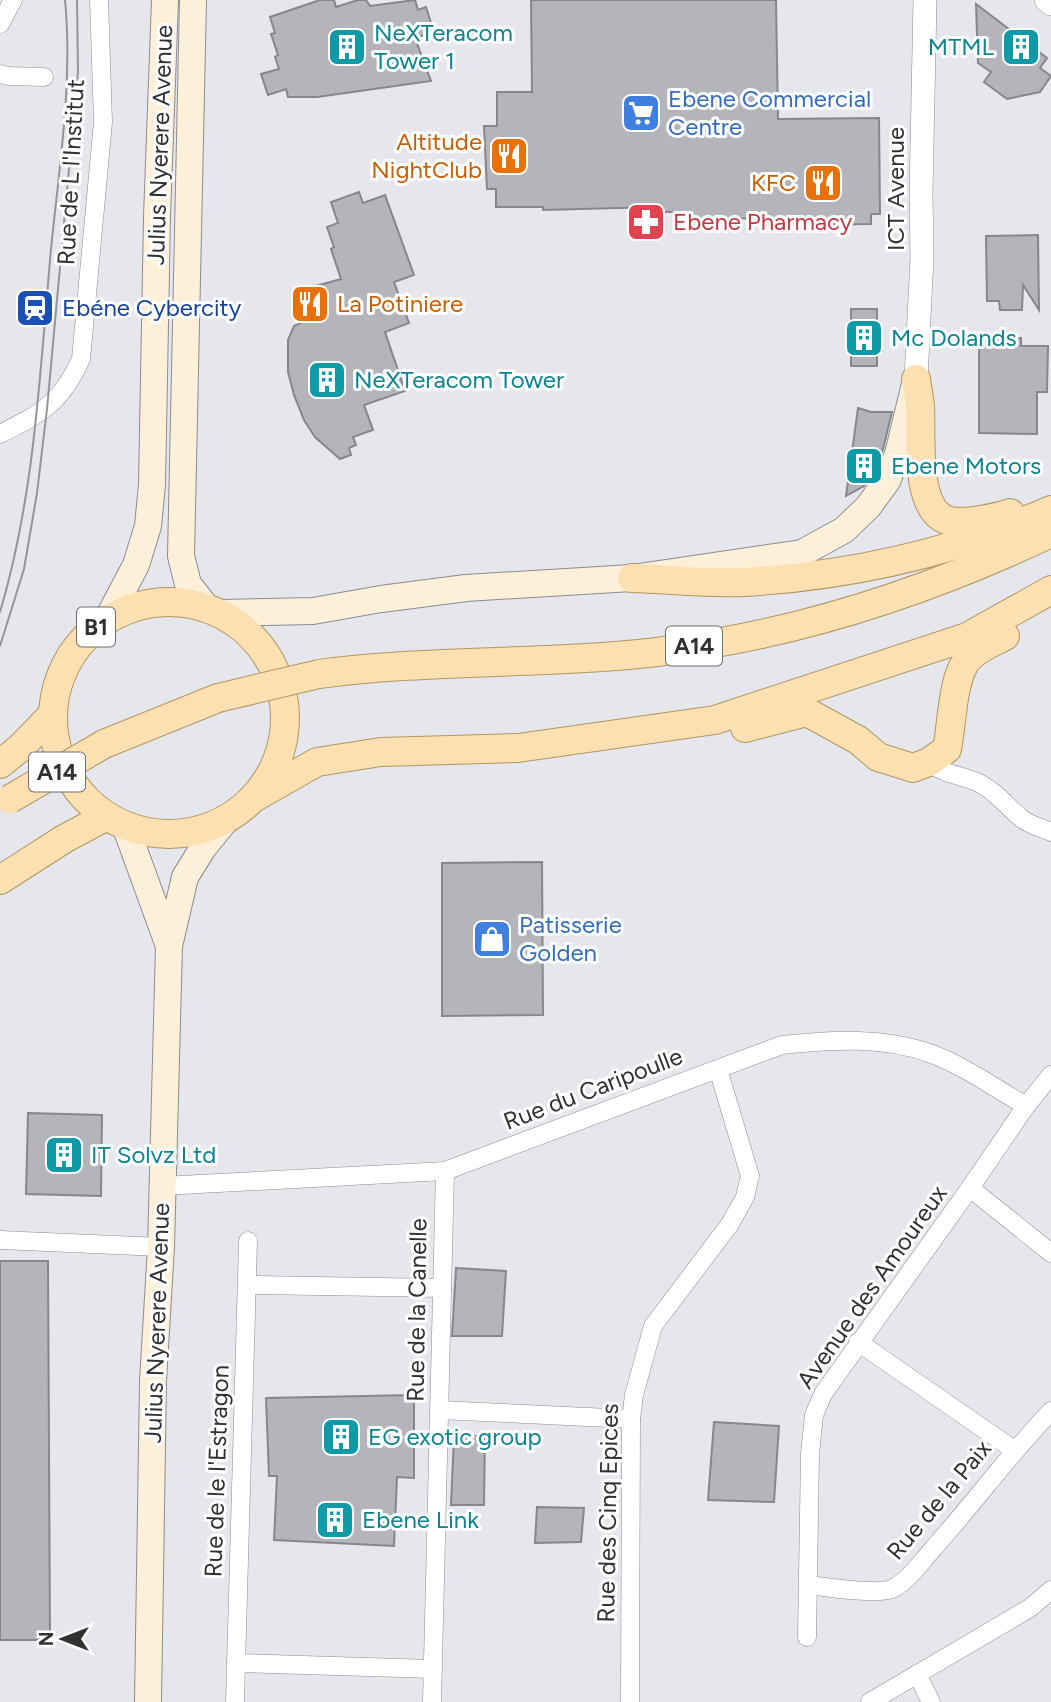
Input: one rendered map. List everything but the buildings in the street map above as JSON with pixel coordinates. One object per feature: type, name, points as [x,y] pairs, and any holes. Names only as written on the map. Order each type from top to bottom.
[{"type":"main road","name":"Julius Nyerere Avenue","points":[[108,618],[136,565],[148,526],[152,485],[157,217],[165,0]]},
{"type":"main road","name":"Julius Nyerere Avenue","points":[[148,1702],[153,1381],[161,1247],[169,946],[185,877],[203,848],[225,821],[257,796],[276,766],[285,731],[284,695],[271,662],[250,634],[213,610],[188,584],[181,556],[193,0]]},
{"type":"main road","points":[[213,610],[313,611],[466,588],[632,578],[802,553],[844,530],[869,507],[887,481],[898,454],[916,379]]},
{"type":"main road","points":[[916,379],[922,475],[933,509],[951,521],[992,518],[1051,498]]},
{"type":"main road","points":[[632,578],[742,582],[804,576],[942,550],[1006,530],[1051,510]]},
{"type":"main road","name":"A14","points":[[5,804],[104,744],[218,698],[319,674],[373,667],[657,652],[739,638],[820,620],[885,601],[1009,553],[1051,533]]},
{"type":"main road","points":[[257,796],[317,762],[381,752],[518,748],[715,720],[967,637],[1051,590]]},
{"type":"main road","name":"Julius Nyerere Avenue","points":[[213,610],[173,601],[139,605],[108,618],[89,632],[73,651],[54,694],[52,715],[58,755],[76,790],[116,822],[159,835],[193,833],[225,821]]},
{"type":"main road","points":[[518,748],[566,756],[729,732],[807,712],[858,740],[878,757],[913,768],[929,762],[947,749],[957,685],[965,662],[982,648],[1051,611]]},
{"type":"main road","points":[[0,764],[52,715]]},
{"type":"main road","name":"Julius Nyerere Avenue","points":[[116,822],[169,946]]},
{"type":"main road","points":[[0,880],[64,839],[116,822]]},
{"type":"main road","name":"Julius Nyerere Avenue","points":[[139,1702],[139,1658],[149,1622]]},
{"type":"main road","points":[[149,1622],[163,1702]]},
{"type":"street","points":[[0,24],[13,0]]},
{"type":"street","name":"Rue de L l'Institut","points":[[0,434],[47,409],[72,378],[81,359],[103,122],[99,0]]},
{"type":"street","name":"ICT Avenue","points":[[916,379],[922,257],[925,0]]},
{"type":"street","points":[[1046,0],[1051,4]]},
{"type":"street","points":[[0,74],[44,77]]},
{"type":"street","points":[[929,762],[940,772],[962,776],[981,784],[997,794],[1022,820],[1051,831]]},
{"type":"street","name":"Rue du Caripoulle","points":[[162,1186],[445,1171],[782,1045],[863,1041],[931,1053],[1026,1106]]},
{"type":"street","name":"Rue des Cinq Epices","points":[[630,1702],[631,1419],[634,1395],[653,1326],[730,1224],[745,1197],[750,1176],[718,1069]]},
{"type":"street","name":"Avenue des Amoureux","points":[[807,1637],[810,1454],[814,1415],[823,1394],[1026,1106],[1051,1075]]},
{"type":"street","name":"Rue de la Canelle","points":[[432,1702],[445,1171]]},
{"type":"street","points":[[970,1188],[1051,1253]]},
{"type":"street","points":[[0,1240],[161,1247]]},
{"type":"street","name":"Rue de le I'Estragon","points":[[235,1702],[248,1241]]},
{"type":"street","points":[[247,1285],[442,1288]]},
{"type":"street","points":[[858,1342],[1014,1450]]},
{"type":"street","points":[[439,1410],[631,1419]]},
{"type":"street","name":"Rue de la Paix","points":[[809,1585],[850,1590],[892,1589],[907,1579],[1014,1450],[1051,1411]]},
{"type":"street","points":[[870,1702],[1030,1608],[1051,1590]]},
{"type":"street","points":[[236,1663],[433,1668]]},
{"type":"street","points":[[917,1674],[931,1702]]},
{"type":"tram line","points":[[0,612],[12,568],[29,478],[39,386],[64,125],[67,62],[65,0]]},
{"type":"tram line","points":[[0,646],[24,569],[37,493],[78,71],[77,0]]},
{"type":"place","name":"NeXTeracom Tower 1","points":[[347,47]]},
{"type":"place","name":"MTML","points":[[1021,47]]},
{"type":"place","name":"Ebene Commercial Centre","points":[[641,113]]},
{"type":"place","name":"Altitude NightClub","points":[[509,156]]},
{"type":"place","name":"KFC","points":[[823,183]]},
{"type":"place","name":"Ebene Pharmacy","points":[[646,222]]},
{"type":"place","name":"La Potiniere","points":[[310,304]]},
{"type":"place","name":"Ebéne Cybercity","points":[[35,308]]},
{"type":"place","name":"Mc Dolands","points":[[864,338]]},
{"type":"place","name":"NeXTeracom Tower","points":[[327,380]]},
{"type":"place","name":"Ebene Motors","points":[[864,466]]},
{"type":"place","name":"Patisserie Golden","points":[[492,939]]},
{"type":"place","name":"IT Solvz Ltd","points":[[64,1155]]},
{"type":"place","name":"EG exotic group","points":[[341,1437]]},
{"type":"place","name":"Ebene Link","points":[[335,1520]]}]
